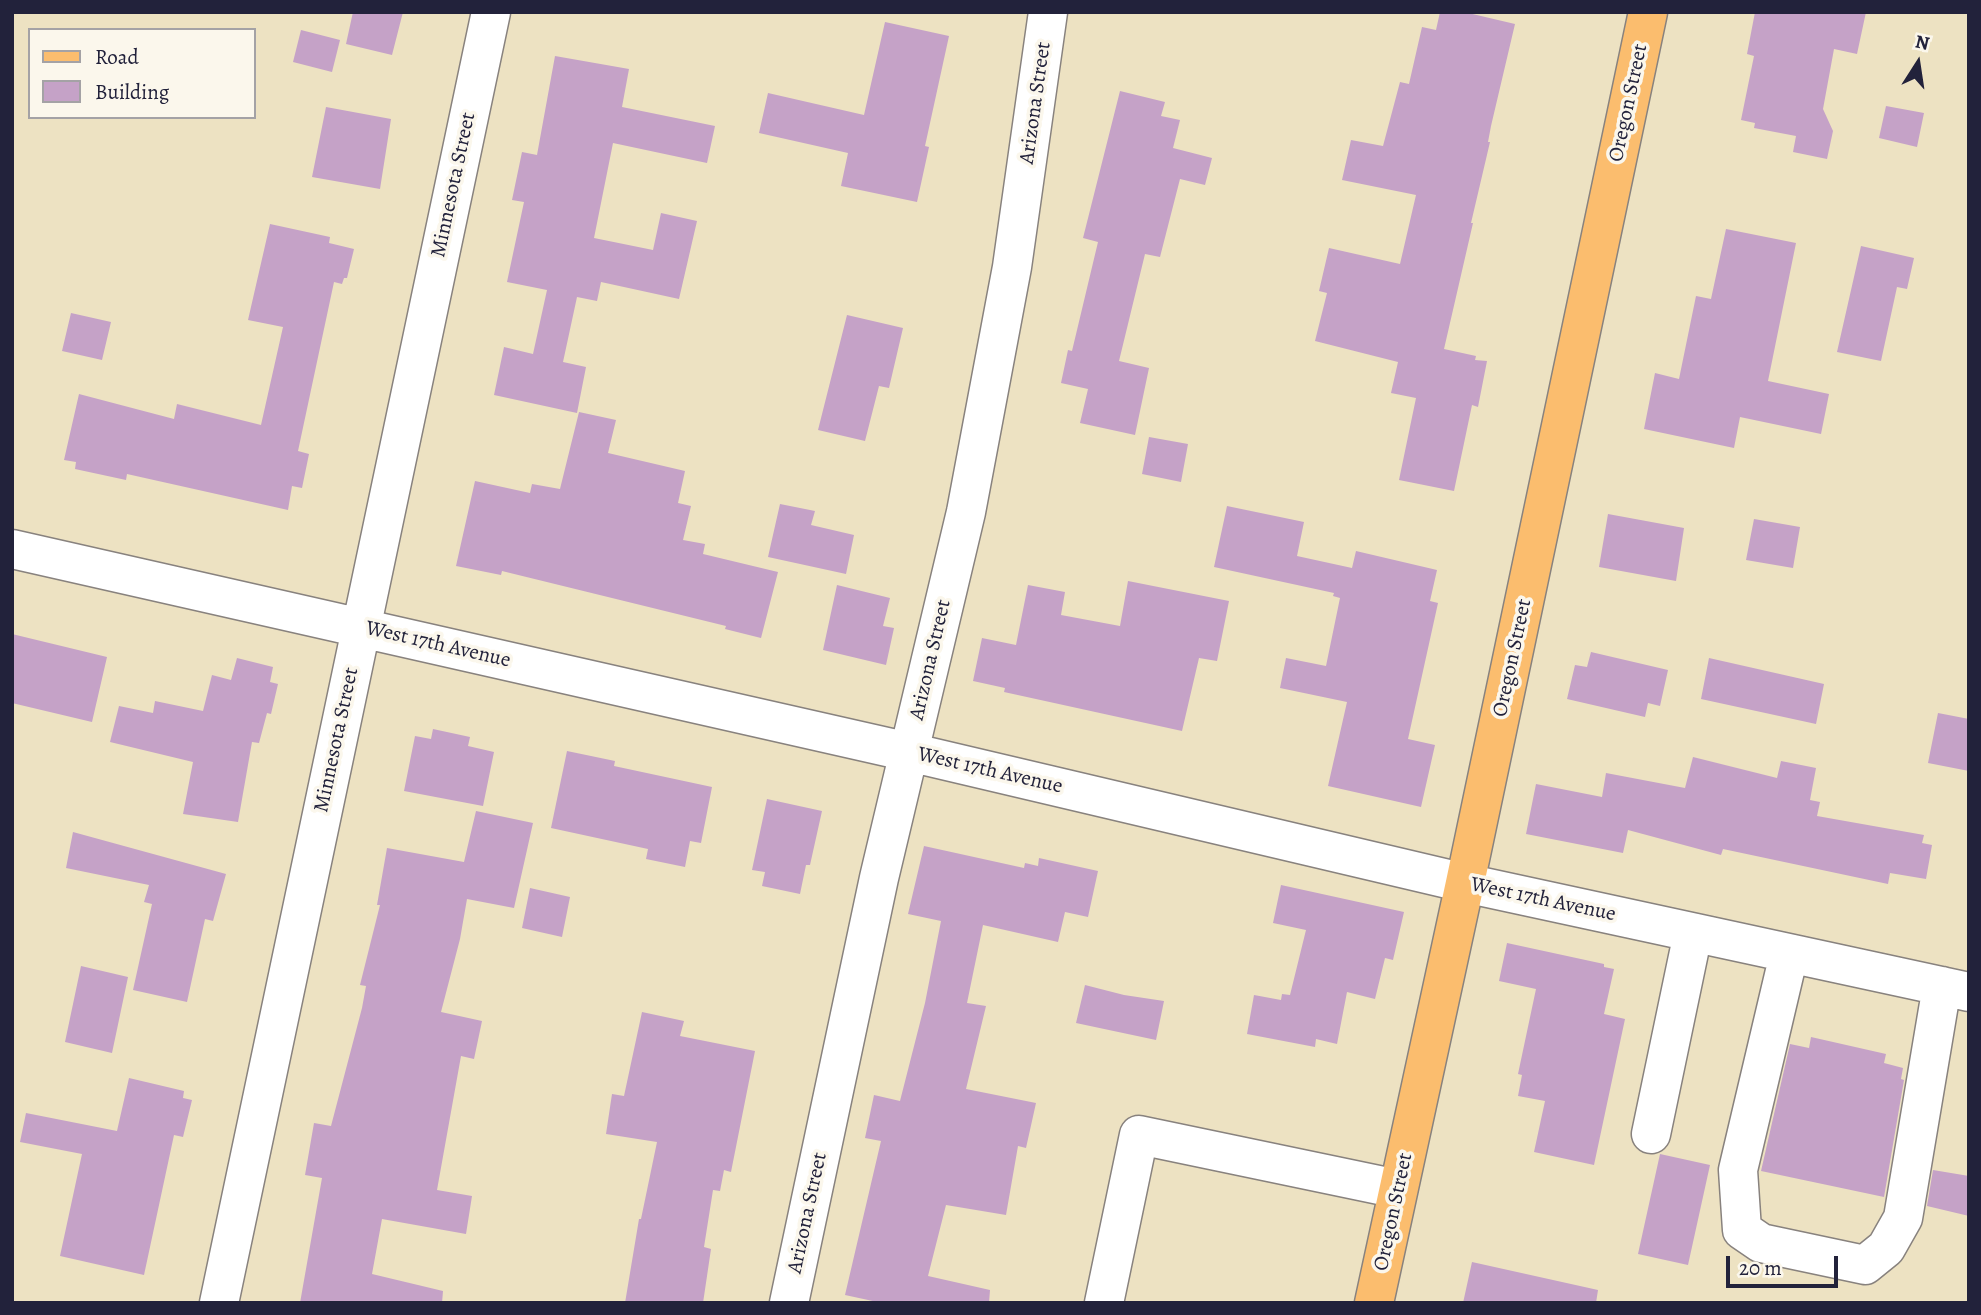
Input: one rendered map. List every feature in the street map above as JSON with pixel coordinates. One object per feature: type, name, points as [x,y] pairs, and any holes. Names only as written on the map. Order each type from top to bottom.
[{"type":"main road","name":"Oregon Street","points":[[1374,1303],[1648,12]]},
{"type":"street","name":"Minnesota Street","points":[[219,1303],[491,12]]},
{"type":"street","name":"Arizona Street","points":[[789,1303],[879,878],[966,512],[1012,267],[1048,12]]},
{"type":"street","name":"West 17th Avenue","points":[[12,549],[909,752],[1465,883],[1955,989]]},
{"type":"street","points":[[1651,1134],[1693,933]]},
{"type":"street","points":[[1789,954],[1738,1170],[1742,1230],[1760,1242],[1865,1265],[1886,1248],[1903,1218],[1955,989]]},
{"type":"street","points":[[1104,1303],[1139,1135],[1398,1189]]},
{"type":"building","points":[[353,12],[403,12],[392,55],[346,44]]},
{"type":"building","points":[[1440,12],[1464,12],[1515,24],[1444,349],[1476,356],[1475,360],[1487,361],[1478,407],[1472,405],[1454,491],[1399,480],[1416,398],[1391,393],[1398,362],[1315,341],[1327,293],[1319,291],[1329,248],[1400,264],[1416,195],[1342,180],[1351,140],[1383,146],[1400,82],[1409,84],[1422,27],[1436,30]]},
{"type":"building","points":[[1755,12],[1866,12],[1857,54],[1834,49],[1823,109],[1833,131],[1827,159],[1793,152],[1796,136],[1754,128],[1755,123],[1741,120],[1754,56],[1747,54]]},
{"type":"building","points":[[885,22],[949,36],[925,146],[929,147],[917,202],[841,186],[848,153],[759,133],[768,93],[864,115]]},
{"type":"building","points":[[301,30],[340,40],[332,72],[293,62]]},
{"type":"building","points":[[555,56],[629,69],[622,107],[715,126],[707,163],[613,143],[594,238],[653,250],[661,213],[697,221],[679,299],[601,282],[597,301],[577,297],[563,362],[586,367],[577,413],[494,395],[504,347],[533,354],[547,290],[507,282],[524,202],[512,200],[522,152],[537,155]]},
{"type":"building","points":[[1120,91],[1165,102],[1161,116],[1180,120],[1173,148],[1212,158],[1205,185],[1180,179],[1160,257],[1145,254],[1119,361],[1149,368],[1135,435],[1080,423],[1088,389],[1061,383],[1068,350],[1072,351],[1098,242],[1083,238]]},
{"type":"building","points":[[1886,106],[1924,113],[1917,147],[1879,138]]},
{"type":"building","points":[[326,107],[391,119],[380,189],[312,177]]},
{"type":"building","points":[[270,224],[330,237],[329,243],[354,249],[347,278],[344,278],[342,284],[334,282],[298,451],[309,454],[302,488],[292,486],[288,510],[127,474],[126,480],[75,469],[76,462],[64,460],[79,394],[174,419],[177,404],[261,425],[283,327],[248,320]]},
{"type":"building","points":[[1726,229],[1796,243],[1768,381],[1829,394],[1821,434],[1740,417],[1734,448],[1644,429],[1655,373],[1679,379],[1696,296],[1711,299]]},
{"type":"building","points":[[1861,246],[1914,258],[1907,289],[1897,287],[1881,361],[1837,352]]},
{"type":"building","points":[[71,313],[111,322],[102,360],[62,351]]},
{"type":"building","points":[[847,315],[903,328],[889,388],[879,386],[865,441],[818,430]]},
{"type":"building","points":[[579,412],[616,420],[608,453],[685,471],[678,503],[691,506],[683,540],[705,544],[703,554],[778,572],[761,638],[725,629],[726,626],[502,571],[501,575],[456,566],[475,481],[530,493],[532,484],[560,489]]},
{"type":"building","points":[[1149,437],[1188,444],[1181,482],[1142,474]]},
{"type":"building","points":[[780,504],[815,511],[811,525],[854,535],[846,574],[768,557]]},
{"type":"building","points":[[1227,506],[1304,522],[1297,556],[1352,568],[1356,551],[1437,570],[1430,601],[1438,603],[1408,739],[1435,745],[1421,807],[1328,786],[1347,702],[1280,688],[1286,658],[1326,666],[1340,598],[1333,596],[1334,593],[1214,567]]},
{"type":"building","points":[[1608,514],[1684,528],[1676,581],[1599,567]]},
{"type":"building","points":[[1754,519],[1800,527],[1793,568],[1746,560]]},
{"type":"building","points":[[1128,581],[1229,601],[1217,661],[1199,658],[1182,731],[1004,692],[1005,688],[973,681],[982,638],[1016,645],[1028,585],[1065,592],[1061,615],[1120,626]]},
{"type":"building","points":[[837,585],[890,598],[883,626],[894,628],[886,665],[823,650]]},
{"type":"building","points":[[12,634],[107,657],[92,722],[12,703]]},
{"type":"building","points":[[1591,652],[1668,670],[1660,706],[1648,703],[1645,717],[1567,699],[1575,665],[1587,667]]},
{"type":"building","points":[[237,658],[273,667],[270,682],[278,684],[271,714],[267,713],[259,743],[252,742],[238,822],[183,814],[193,762],[110,742],[119,706],[153,713],[155,701],[203,711],[212,675],[231,680]]},
{"type":"building","points":[[1709,658],[1824,684],[1816,724],[1701,699]]},
{"type":"building","points":[[1938,713],[1969,719],[1969,771],[1928,763]]},
{"type":"building","points":[[433,729],[470,737],[468,746],[494,752],[483,806],[404,791],[415,736],[431,739]]},
{"type":"building","points":[[567,751],[615,761],[614,766],[712,787],[701,843],[690,841],[685,867],[646,859],[648,849],[551,828]]},
{"type":"building","points":[[1693,757],[1777,778],[1781,761],[1816,768],[1810,800],[1820,802],[1817,816],[1924,835],[1922,843],[1932,845],[1926,879],[1890,873],[1888,884],[1723,849],[1721,855],[1628,830],[1623,853],[1526,834],[1536,784],[1602,797],[1606,773],[1685,788]]},
{"type":"building","points":[[767,799],[822,811],[810,865],[806,865],[800,894],[762,886],[765,872],[752,870]]},
{"type":"building","points":[[476,811],[533,823],[514,908],[467,899],[460,939],[441,1012],[482,1021],[474,1059],[461,1056],[437,1190],[472,1196],[466,1234],[382,1219],[372,1274],[443,1291],[442,1303],[300,1303],[322,1178],[305,1175],[314,1123],[331,1126],[362,1008],[366,986],[360,985],[380,905],[377,905],[387,848],[464,862]]},
{"type":"building","points":[[73,832],[226,874],[213,921],[205,919],[187,1002],[133,990],[152,904],[144,902],[149,885],[66,868]]},
{"type":"building","points":[[924,846],[1024,868],[1025,863],[1038,866],[1039,858],[1098,871],[1088,917],[1065,912],[1058,942],[983,925],[967,1003],[986,1006],[966,1089],[1036,1103],[1026,1148],[1018,1146],[1006,1215],[946,1205],[928,1276],[990,1290],[989,1303],[882,1303],[845,1295],[881,1141],[865,1138],[874,1095],[900,1101],[925,1003],[941,921],[908,914]]},
{"type":"building","points":[[1281,885],[1404,912],[1393,960],[1385,958],[1375,999],[1347,992],[1337,1044],[1316,1039],[1315,1047],[1247,1034],[1254,995],[1281,1000],[1282,994],[1290,995],[1306,930],[1273,923]]},
{"type":"building","points":[[530,888],[570,897],[562,937],[522,928]]},
{"type":"building","points":[[1507,943],[1604,964],[1604,967],[1614,969],[1604,1014],[1625,1019],[1594,1165],[1534,1152],[1545,1101],[1518,1096],[1522,1075],[1518,1074],[1536,989],[1499,981]]},
{"type":"building","points":[[81,966],[128,977],[112,1053],[65,1042]]},
{"type":"building","points":[[1085,985],[1164,1001],[1156,1040],[1076,1023]]},
{"type":"building","points":[[642,1012],[684,1021],[680,1036],[755,1051],[731,1172],[724,1170],[720,1191],[713,1190],[704,1247],[711,1249],[703,1303],[625,1303],[639,1219],[657,1142],[606,1134],[612,1094],[624,1096]]},
{"type":"building","points":[[1811,1037],[1886,1054],[1884,1063],[1903,1068],[1901,1079],[1904,1080],[1884,1197],[1761,1171],[1790,1044],[1809,1048]]},
{"type":"building","points":[[129,1078],[184,1091],[183,1098],[192,1100],[183,1137],[174,1135],[144,1275],[60,1256],[82,1154],[20,1142],[26,1113],[117,1131]]},
{"type":"building","points":[[1660,1154],[1710,1165],[1688,1265],[1638,1254]]},
{"type":"building","points":[[1933,1170],[1969,1176],[1969,1216],[1927,1206]]},
{"type":"building","points":[[1472,1262],[1598,1290],[1596,1303],[1463,1303]]}]
